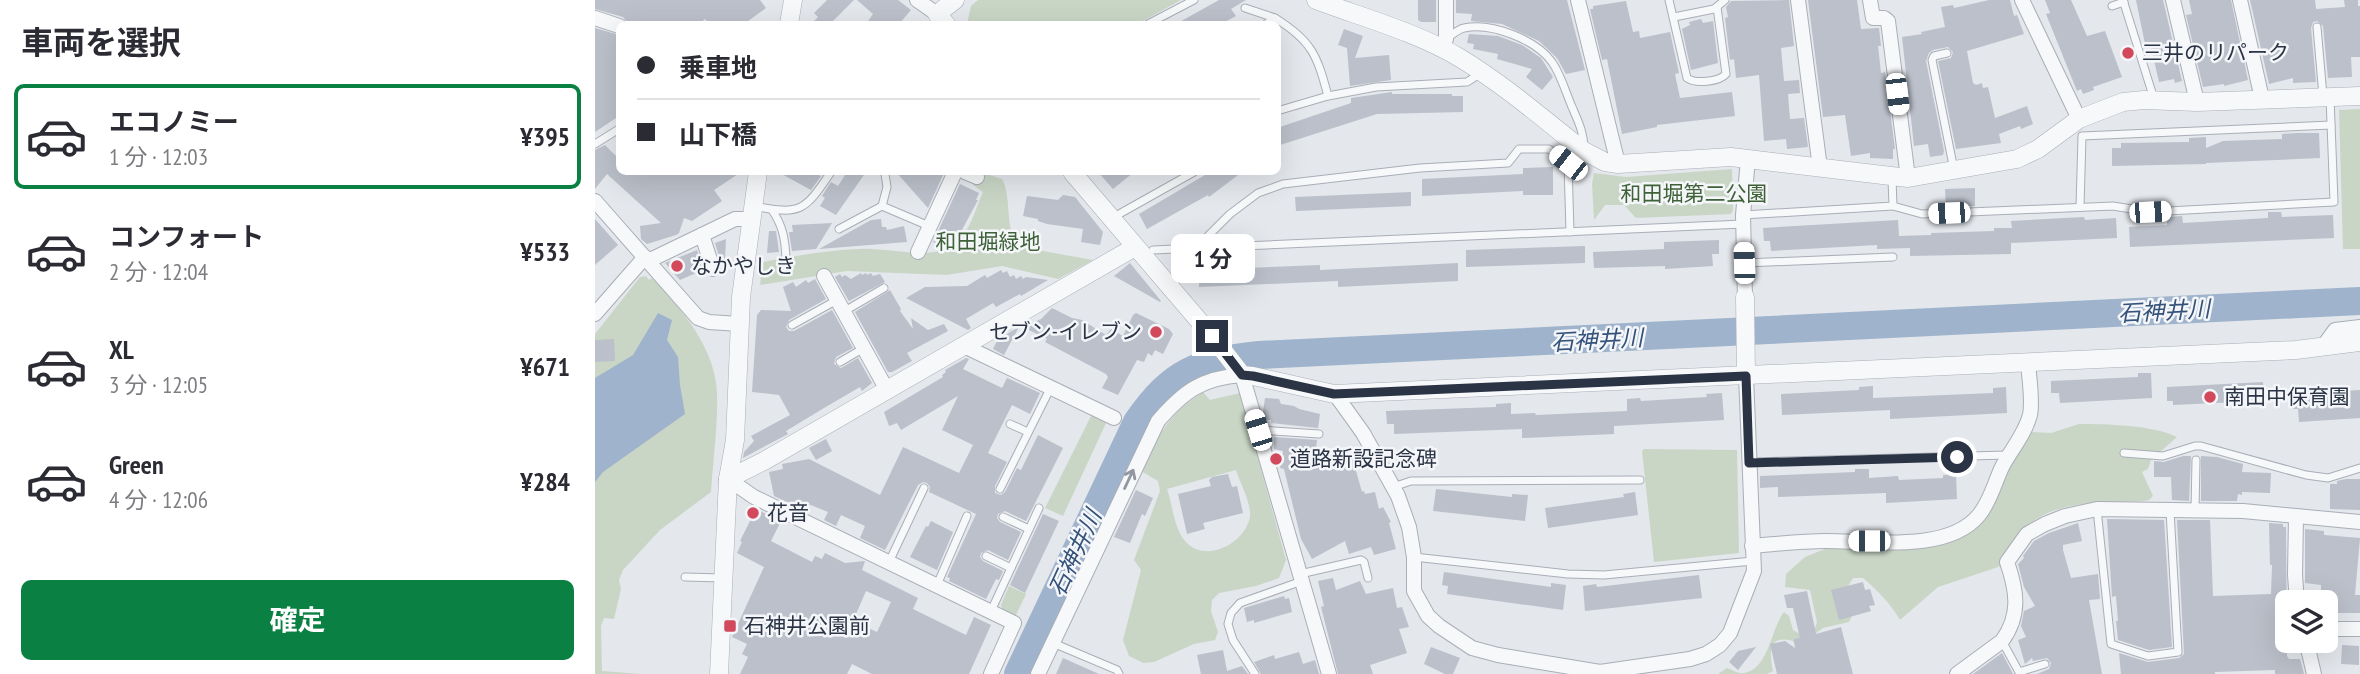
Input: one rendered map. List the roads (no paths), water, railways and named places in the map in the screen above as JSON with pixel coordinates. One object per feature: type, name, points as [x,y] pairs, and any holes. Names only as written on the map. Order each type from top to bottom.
[{"type":"street","points":[[790,21],[793,0]]},
{"type":"street","points":[[917,0],[937,20],[955,0]]},
{"type":"street","points":[[1317,0],[1419,38],[1444,44],[1584,151],[1605,162],[1618,164],[1731,157],[1900,178],[2017,159],[2123,102],[2360,96]]},
{"type":"street","points":[[1444,44],[1446,0]]},
{"type":"street","points":[[1578,0],[1618,164]]},
{"type":"street","points":[[1798,0],[1820,168]]},
{"type":"street","points":[[1870,0],[1873,18],[1884,18],[1888,21],[1900,178]]},
{"type":"street","points":[[2022,0],[2078,126]]},
{"type":"street","points":[[2173,0],[2197,102]]},
{"type":"street","points":[[2240,0],[2262,99]]},
{"type":"street","points":[[595,18],[616,25]]},
{"type":"street","points":[[1335,394],[1363,433],[1393,487],[1409,527],[1414,557],[1414,591],[1420,604],[1439,626],[1455,638],[1472,648],[1498,655],[1599,672],[1689,659],[1706,654],[1720,645],[1730,633],[1754,571],[1745,354],[1743,220],[1748,159]]},
{"type":"street","points":[[719,674],[728,479],[735,440],[739,324],[757,175]]},
{"type":"street","points":[[918,251],[954,175]]},
{"type":"street","points":[[1078,175],[1111,219],[1144,248],[1241,373],[1329,674]]},
{"type":"street","points":[[595,201],[698,318],[709,322],[739,324]]},
{"type":"street","points":[[595,314],[646,259],[751,212]]},
{"type":"street","points":[[702,235],[713,269]]},
{"type":"street","points":[[728,479],[1144,248]]},
{"type":"street","points":[[824,275],[887,390]]},
{"type":"street","points":[[2322,348],[2335,330],[2360,327]]},
{"type":"street","points":[[1038,674],[1158,421],[1180,398],[1205,382],[1219,377],[1241,373],[1335,394],[2322,348],[2360,342]]},
{"type":"street","points":[[964,346],[1114,418]]},
{"type":"street","points":[[1753,553],[1802,541],[1903,543],[1937,539],[1957,533],[1979,516],[1985,507],[2009,455],[2025,429],[2030,413],[2028,362]]},
{"type":"street","points":[[728,479],[754,497],[1014,623],[991,674]]},
{"type":"street","points":[[1957,674],[2002,641],[2007,634],[2017,600],[2007,562],[2012,553],[2027,534],[2065,516],[2097,509],[2243,511],[2360,523]]},
{"type":"street","points":[[2296,517],[2296,590]]},
{"type":"street","points":[[2338,629],[2360,629]]},
{"type":"street","points":[[2309,653],[2314,674]]},
{"type":"lane","points":[[1154,21],[1194,0]]},
{"type":"lane","points":[[1669,0],[1686,78],[1693,82],[1722,78],[1726,74],[1717,7]]},
{"type":"lane","points":[[1674,17],[1717,7],[1725,0]]},
{"type":"lane","points":[[2112,6],[2124,1],[2155,100]]},
{"type":"lane","points":[[1245,8],[1280,21]]},
{"type":"lane","points":[[1270,21],[1275,18]]},
{"type":"lane","points":[[1281,22],[1299,32],[1319,62],[1328,96]]},
{"type":"lane","points":[[1444,44],[1461,28],[1475,27],[1502,31],[1528,41],[1540,50],[1552,63],[1560,79],[1582,131],[1584,151]]},
{"type":"lane","points":[[1144,248],[1570,232],[1892,206],[1922,214],[2113,206],[2150,212],[2334,202],[2331,125],[2317,27]]},
{"type":"lane","points":[[1947,53],[1932,58],[1954,171]]},
{"type":"lane","points":[[1281,110],[1328,96],[1376,87],[1467,82],[1481,73]]},
{"type":"lane","points":[[2080,207],[2078,126],[2331,125]]},
{"type":"lane","points":[[595,144],[616,131]]},
{"type":"lane","points":[[1196,248],[1230,214],[1258,193],[1283,184],[1420,168],[1508,163],[1519,149],[1549,149],[1568,163],[1570,232]]},
{"type":"lane","points":[[751,212],[791,211],[800,208],[814,198],[829,175]]},
{"type":"lane","points":[[839,229],[882,206],[887,187],[885,175]]},
{"type":"lane","points":[[1111,219],[1189,175]]},
{"type":"lane","points":[[1892,206],[1900,178]]},
{"type":"lane","points":[[882,206],[929,226]]},
{"type":"lane","points":[[772,210],[780,222],[786,240],[786,258]]},
{"type":"lane","points":[[1744,263],[1893,257]]},
{"type":"lane","points":[[792,325],[884,288]]},
{"type":"lane","points":[[840,362],[863,348]]},
{"type":"lane","points":[[1000,489],[1051,387]]},
{"type":"lane","points":[[1010,424],[1028,432]]},
{"type":"lane","points":[[1258,430],[1319,434]]},
{"type":"lane","points":[[2124,453],[2163,456],[2201,446],[2306,475],[2328,478],[2360,468]]},
{"type":"lane","points":[[1749,463],[2009,455]]},
{"type":"lane","points":[[2195,511],[2196,460]]},
{"type":"lane","points":[[1393,487],[1411,481],[1640,480]]},
{"type":"lane","points":[[889,562],[923,488]]},
{"type":"lane","points":[[991,612],[1039,508]]},
{"type":"lane","points":[[2097,509],[2111,644],[2148,656],[2178,652],[2170,511]]},
{"type":"lane","points":[[937,585],[967,516]]},
{"type":"lane","points":[[1003,517],[1029,529]]},
{"type":"lane","points":[[1414,557],[1604,576],[1753,553]]},
{"type":"lane","points":[[986,556],[1011,568]]},
{"type":"lane","points":[[1255,674],[1233,640],[1228,624],[1231,613],[1240,603],[1301,578],[1361,560],[1368,578]]},
{"type":"lane","points":[[685,577],[724,578]]},
{"type":"lane","points":[[2002,641],[2018,672],[2045,664]]},
{"type":"lane","points":[[1053,642],[1117,670],[1119,674]]},
{"type":"water","points":[[658,313],[672,320],[667,340],[678,357],[685,414],[603,472],[595,482],[595,378],[633,355]]},
{"type":"waterway","name":"石神井川","points":[[1018,674],[1137,422],[1150,404],[1175,380],[1219,361],[1259,355],[2360,301]]},
{"type":"place","name":"三井のリパーク","points":[[2128,53]]},
{"type":"place","name":"なかやしき","points":[[677,266]]},
{"type":"place","name":"セブン-イレブン","points":[[1156,332]]},
{"type":"place","name":"南田中保育園","points":[[2210,397]]},
{"type":"place","name":"道路新設記念碑","points":[[1276,459]]},
{"type":"place","name":"花音","points":[[753,513]]},
{"type":"place","name":"石神井公園前","points":[[730,626]]},
{"type":"park label","name":"和田堀第二公園","points":[[1694,194]]},
{"type":"park label","name":"和田堀緑地","points":[[988,242]]}]
